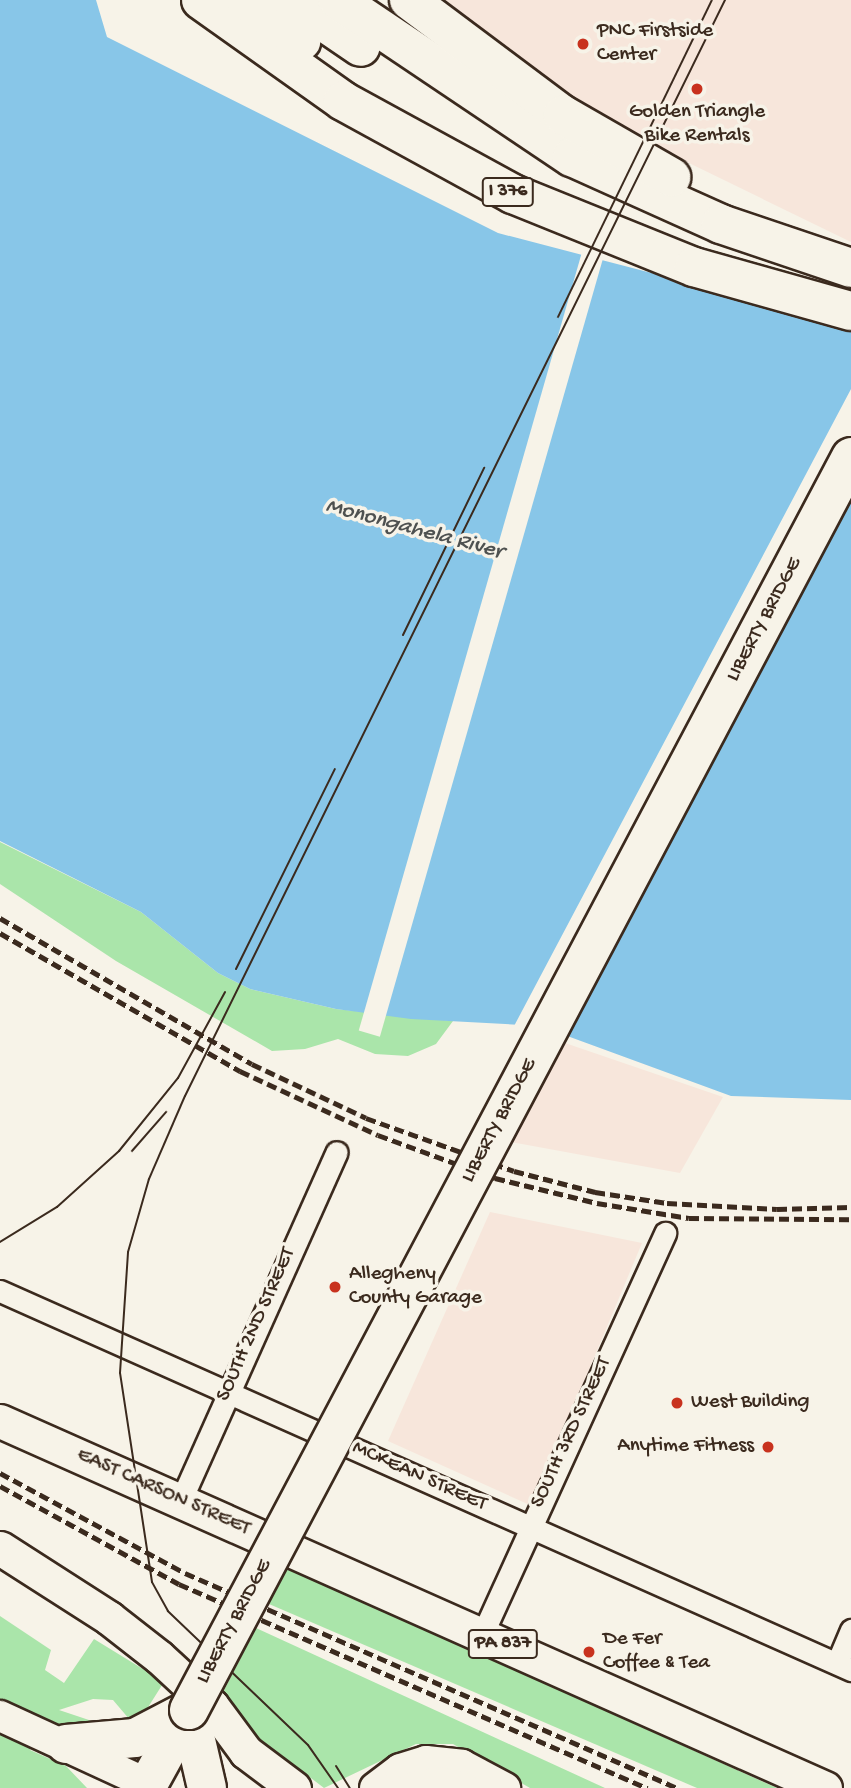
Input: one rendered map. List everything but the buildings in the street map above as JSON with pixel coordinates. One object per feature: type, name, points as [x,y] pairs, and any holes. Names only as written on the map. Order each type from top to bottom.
[{"type":"highway","name":"I 376","points":[[201,0],[343,101],[513,194],[694,267],[851,311]]},
{"type":"highway","points":[[246,0],[358,82],[485,156],[638,224],[851,289]]},
{"type":"highway","points":[[292,0],[338,16],[572,157],[721,224],[851,268]]},
{"type":"highway","points":[[409,0],[510,78],[617,149],[733,206],[851,250]]},
{"type":"highway","points":[[338,16],[550,166],[635,209],[779,269]]},
{"type":"highway","name":"LIBERTY BRIDGE","points":[[189,1710],[851,457]]},
{"type":"highway","points":[[179,1760],[189,1710]]},
{"type":"highway","points":[[151,1787],[179,1760],[189,1710]]},
{"type":"highway","points":[[66,1744],[179,1760]]},
{"type":"main road","name":"EAST CARSON STREET","points":[[0,1421],[825,1788]]},
{"type":"main road","points":[[0,1548],[109,1618],[159,1657],[212,1706],[246,1752],[294,1788]]},
{"type":"main road","points":[[0,1716],[66,1744],[151,1787]]},
{"type":"main road","points":[[375,1788],[400,1769],[435,1761],[462,1765],[505,1788]]},
{"type":"main road","points":[[411,1788],[439,1782],[464,1788]]},
{"type":"street","name":"SOUTH 2ND STREET","points":[[181,1500],[227,1391],[337,1152]]},
{"type":"street","name":"SOUTH 3RD STREET","points":[[482,1635],[529,1526],[665,1233]]},
{"type":"street","name":"MCKEAN STREET","points":[[0,1291],[844,1667]]},
{"type":"street","points":[[844,1667],[851,1630]]},
{"type":"shaded area","points":[[427,0],[851,0],[851,242],[541,91]]},
{"type":"shaded area","points":[[565,1043],[723,1097],[680,1173],[511,1142]]},
{"type":"shaded area","points":[[490,1212],[642,1243],[532,1506],[388,1441]]},
{"type":"green space","points":[[0,842],[141,912],[218,973],[250,989],[336,1009],[453,1021],[436,1044],[408,1056],[375,1054],[338,1039],[305,1049],[272,1051],[116,961],[0,884]]},
{"type":"green space","points":[[288,1568],[777,1788],[697,1788],[269,1604]]},
{"type":"green space","points":[[0,1616],[51,1650],[45,1670],[64,1683],[94,1639],[164,1682],[145,1712],[130,1720],[113,1700],[93,1699],[59,1710],[95,1722],[67,1731],[41,1723],[30,1750],[66,1766],[87,1788],[0,1788]]},
{"type":"green space","points":[[256,1628],[605,1788],[530,1788],[453,1744],[416,1744],[324,1788],[260,1739],[220,1698]]},
{"type":"water","name":"Monongahela River","points":[[0,0],[96,0],[107,37],[498,233],[851,325],[851,1100],[731,1096],[540,1026],[411,1019],[336,1009],[250,989],[218,973],[141,912],[0,841]]},
{"type":"pier","points":[[582,252],[603,258],[380,1037],[359,1031]]},
{"type":"pier","points":[[851,389],[851,501],[787,623],[566,1039],[539,1030],[513,1028]]},
{"type":"tram line","points":[[558,317],[712,0]]},
{"type":"tram line","points":[[338,1788],[308,1745],[168,1611],[152,1582],[120,1373],[128,1252],[149,1179],[185,1096],[725,0]]},
{"type":"tram line","points":[[403,635],[484,468]]},
{"type":"tram line","points":[[236,969],[335,769]]},
{"type":"tram line","points":[[0,1242],[57,1207],[119,1151],[178,1078],[225,992]]},
{"type":"tram line","points":[[132,1151],[166,1112]]},
{"type":"tram line","points":[[336,1766],[350,1788]]},
{"type":"railway","points":[[0,918],[252,1064],[366,1118],[514,1171],[595,1192],[667,1203],[777,1209],[851,1207]]},
{"type":"railway","points":[[0,933],[240,1071],[378,1135],[495,1178],[597,1203],[689,1218],[851,1219]]},
{"type":"railway","points":[[0,1473],[185,1573],[677,1788]]},
{"type":"railway","points":[[0,1486],[179,1584],[647,1788]]},
{"type":"place","name":"PNC Firstside Center","points":[[583,44]]},
{"type":"place","name":"Golden Triangle Bike Rentals","points":[[697,89]]},
{"type":"place","name":"Allegheny County Garage","points":[[335,1287]]},
{"type":"place","name":"West Building","points":[[677,1403]]},
{"type":"place","name":"Anytime Fitness","points":[[768,1447]]},
{"type":"place","name":"De Fer Coffee & Tea","points":[[589,1652]]}]
